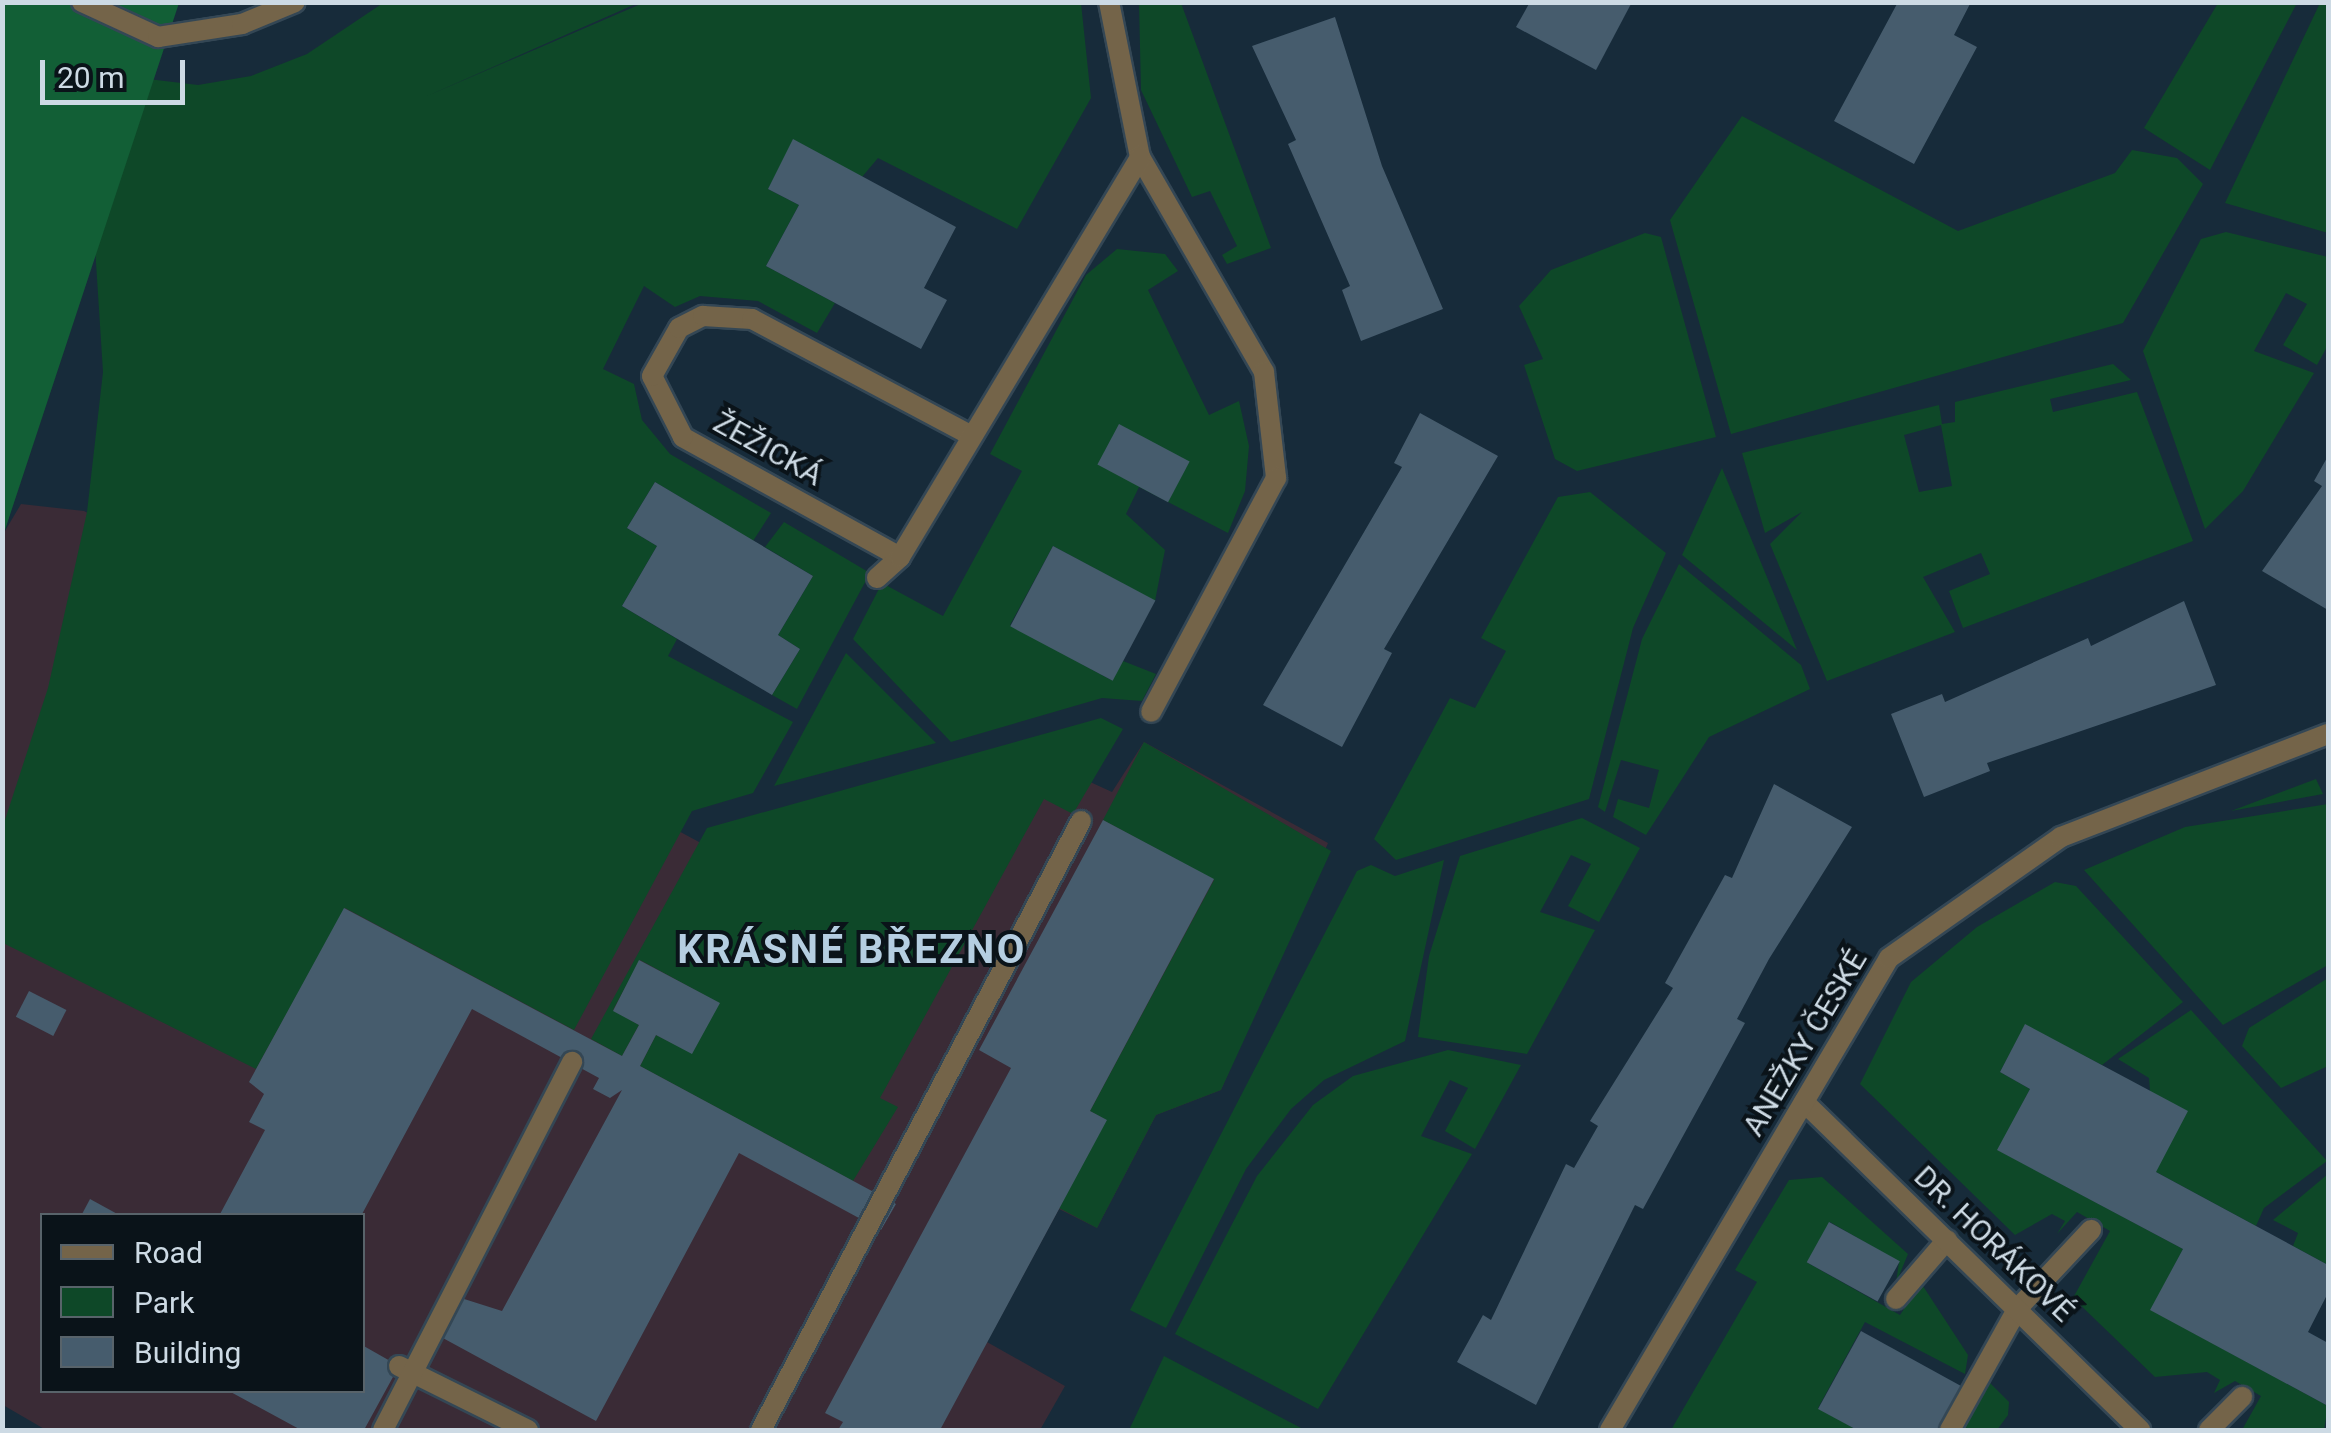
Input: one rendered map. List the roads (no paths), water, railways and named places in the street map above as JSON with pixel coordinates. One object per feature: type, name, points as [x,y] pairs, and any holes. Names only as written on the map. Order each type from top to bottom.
[{"type":"street","points":[[82,2],[158,37],[242,24],[295,2]]},
{"type":"street","points":[[1109,2],[1140,157],[1264,372],[1276,478],[1151,712]]},
{"type":"street","points":[[876,578],[900,556],[1140,157]]},
{"type":"street","name":"ŽEŽICKÁ","points":[[900,556],[683,437],[652,376],[679,328],[704,316],[752,320],[970,434]]},
{"type":"street","name":"ANEŽKY ČESKÉ","points":[[1610,1430],[1889,958],[1921,929],[2061,837],[2328,734]]},
{"type":"street","points":[[760,1430],[1081,821]]},
{"type":"street","points":[[383,1430],[407,1369],[572,1062]]},
{"type":"street","name":"DR. HORÁKOVÉ","points":[[1804,1102],[2140,1430]]},
{"type":"street","points":[[1950,1430],[2018,1308],[2091,1230]]},
{"type":"street","points":[[1896,1299],[1947,1240]]},
{"type":"street","points":[[407,1369],[528,1430]]},
{"type":"street","points":[[2209,1430],[2242,1398]]},
{"type":"district","name":"KRÁSNÉ BŘEZNO","points":[[852,950]]}]
